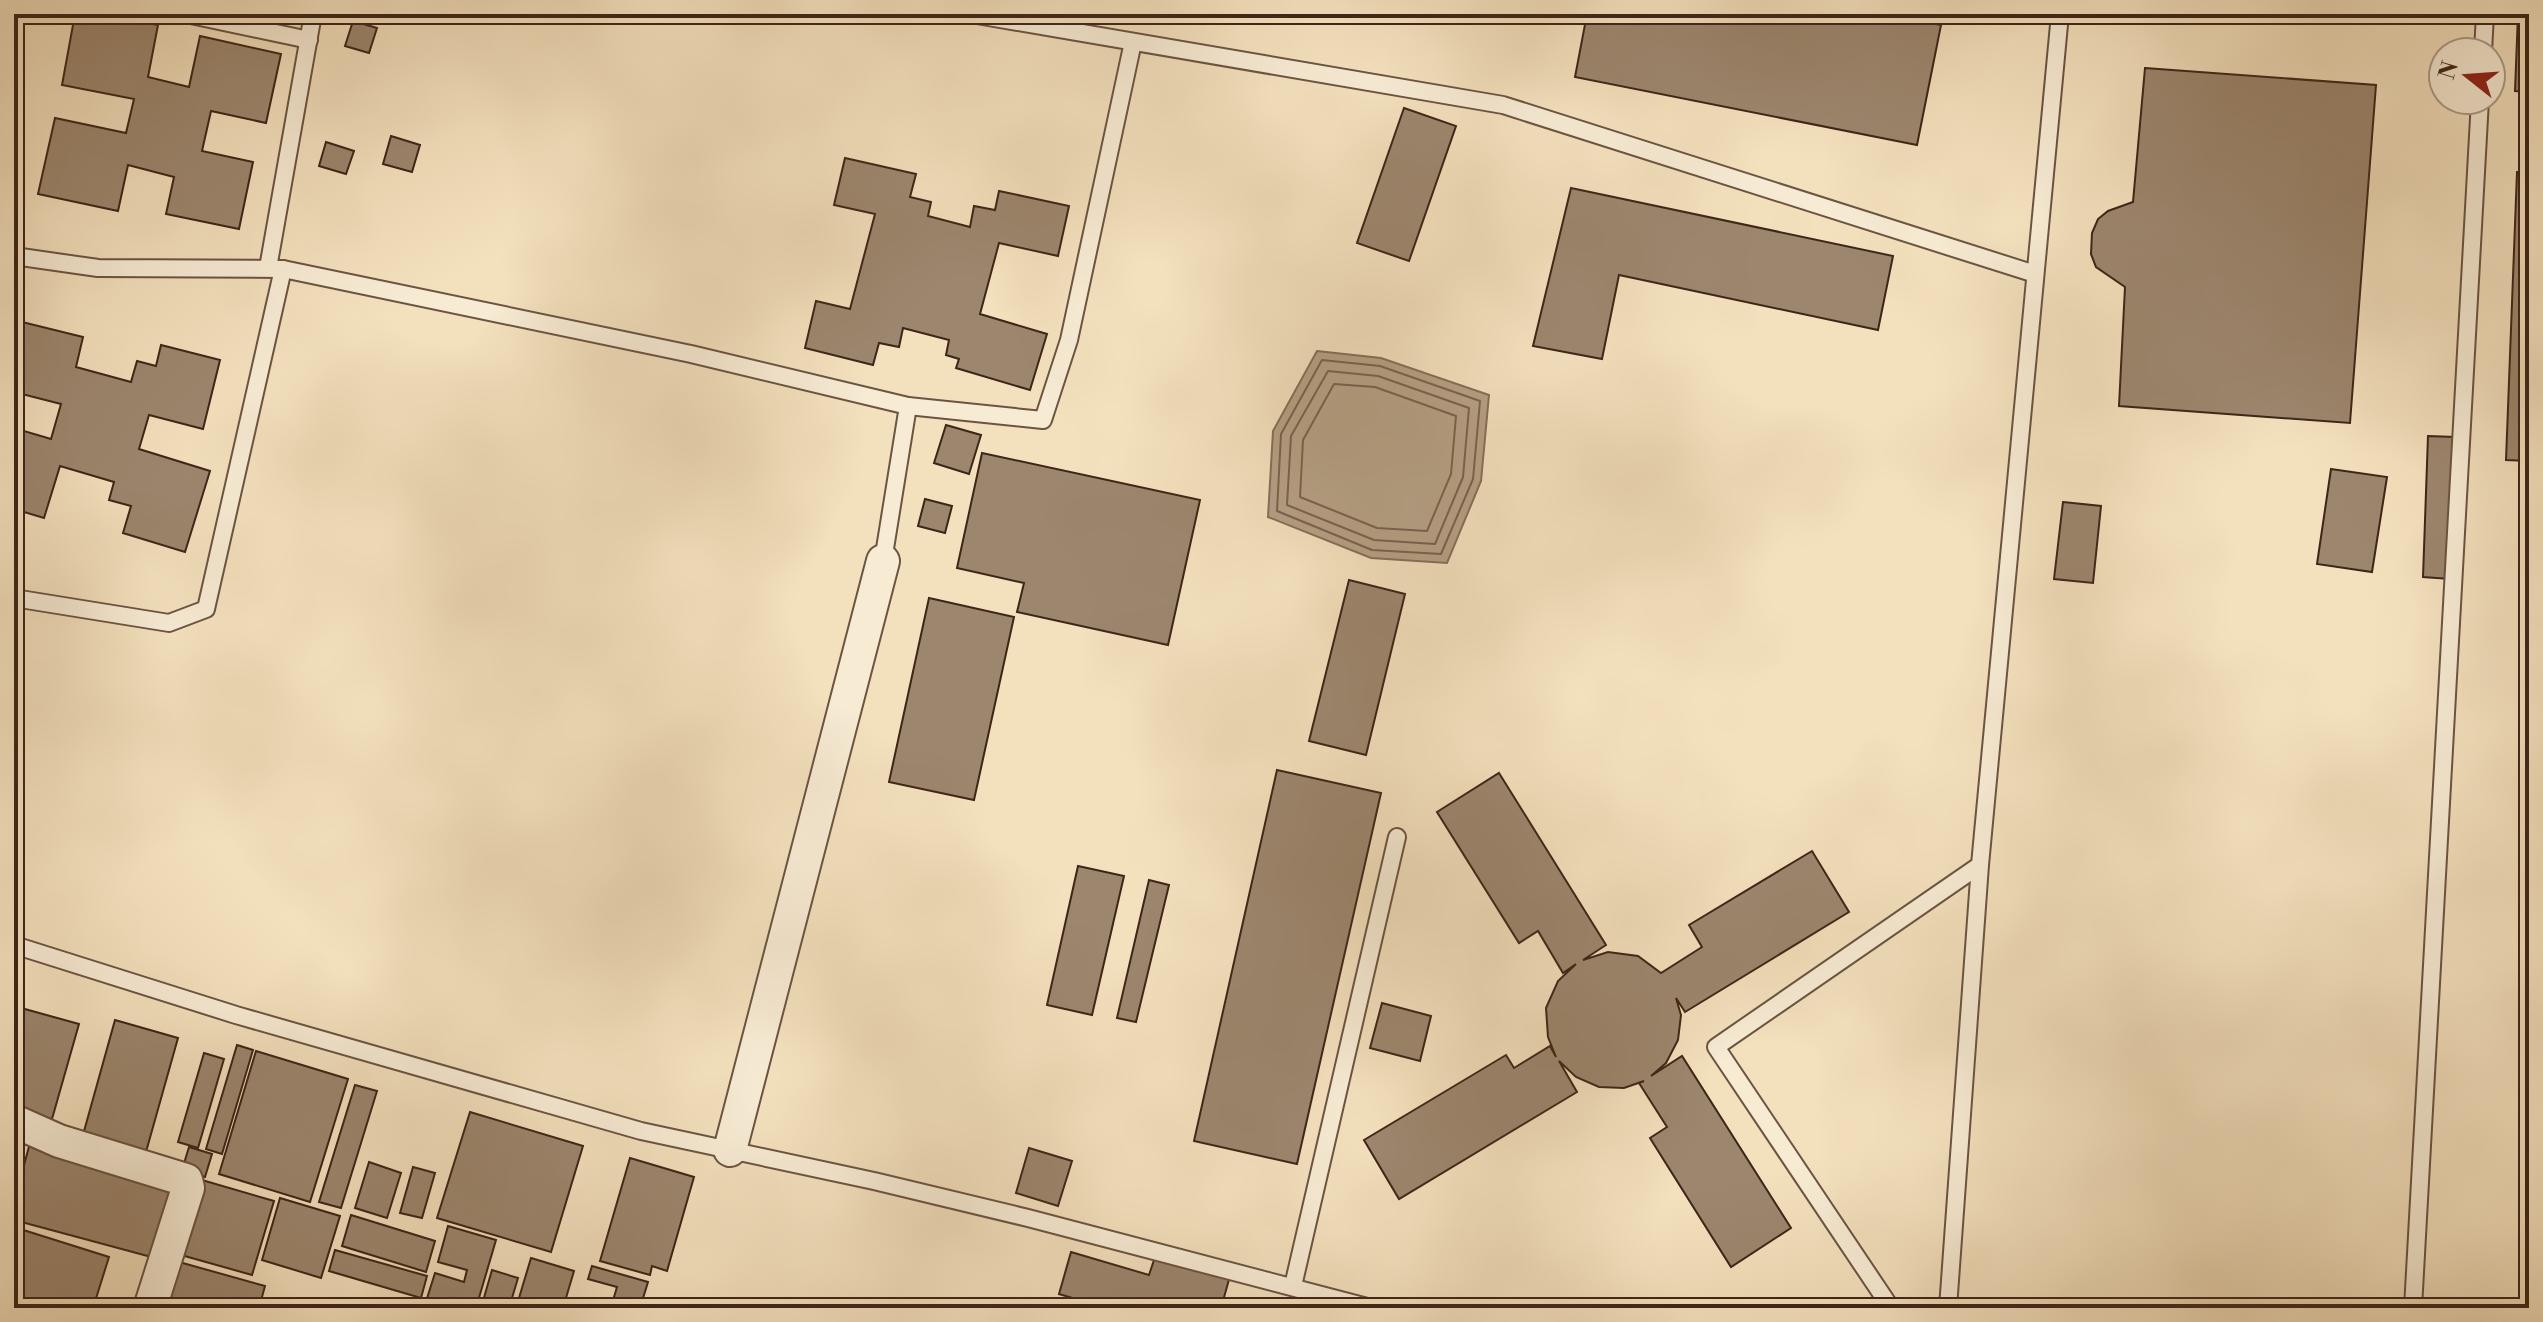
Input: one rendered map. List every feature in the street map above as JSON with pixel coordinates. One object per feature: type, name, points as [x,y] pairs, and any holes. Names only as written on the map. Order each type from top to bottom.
[{"type":"street","points":[[730,1150],[883,561]]},
{"type":"street","points":[[14,1121],[59,1141],[186,1180],[188,1188],[150,1308]]},
{"type":"lane","points":[[186,14],[309,40]]},
{"type":"lane","points":[[14,598],[169,623],[206,609],[275,268],[313,14]]},
{"type":"lane","points":[[971,14],[1503,105],[2035,274]]},
{"type":"lane","points":[[1948,1308],[1980,865],[2060,14]]},
{"type":"lane","points":[[2484,36],[2485,14]]},
{"type":"lane","points":[[14,256],[98,268],[275,268],[691,354],[908,406],[1043,420],[1069,340],[1133,42]]},
{"type":"lane","points":[[2413,1308],[2479,116]]},
{"type":"lane","points":[[883,561],[908,406]]},
{"type":"lane","points":[[1293,1286],[1397,837]]},
{"type":"lane","points":[[1891,1308],[1716,1047],[1980,865]]},
{"type":"lane","points":[[14,945],[236,1015],[626,1127],[1013,1214],[1371,1308]]},
{"type":"water","points":[[1317,351],[1381,358],[1489,395],[1481,481],[1447,563],[1371,558],[1268,517],[1273,431]]},
{"type":"building","points":[[75,14],[98,14],[158,25],[148,77],[189,87],[200,36],[281,54],[266,123],[211,111],[202,151],[253,162],[239,229],[166,214],[174,177],[128,165],[118,211],[38,194],[55,118],[126,133],[134,99],[62,85]]},
{"type":"building","points":[[1587,14],[1887,14],[1941,25],[1917,145],[1575,77]]},
{"type":"building","points":[[2518,14],[2529,14],[2529,92],[2515,91]]},
{"type":"building","points":[[353,21],[377,28],[369,53],[345,46]]},
{"type":"building","points":[[2145,68],[2376,85],[2350,423],[2119,406],[2125,287],[2096,267],[2091,254],[2092,233],[2098,219],[2108,211],[2133,202]]},
{"type":"building","points":[[1404,108],[1456,126],[1409,261],[1357,243]]},
{"type":"building","points":[[391,136],[420,145],[412,172],[383,164]]},
{"type":"building","points":[[326,142],[354,151],[346,174],[319,166]]},
{"type":"building","points":[[845,158],[916,174],[910,197],[931,202],[928,216],[970,227],[974,206],[995,210],[999,191],[1069,206],[1058,256],[999,243],[980,314],[1047,334],[1030,390],[956,368],[959,359],[946,355],[949,340],[903,328],[899,347],[879,343],[873,365],[805,348],[816,301],[850,309],[875,214],[834,205]]},
{"type":"building","points":[[2517,172],[2529,173],[2529,461],[2506,460]]},
{"type":"building","points":[[1571,188],[1893,256],[1878,330],[1619,275],[1602,359],[1533,346]]},
{"type":"building","points":[[14,320],[83,337],[76,367],[131,382],[137,361],[156,366],[161,345],[220,360],[203,429],[149,415],[139,449],[210,471],[185,552],[123,533],[131,506],[109,500],[114,482],[60,466],[44,518],[14,509],[14,428],[51,439],[61,404],[14,392]]},
{"type":"building","points":[[946,425],[981,435],[969,474],[934,463]]},
{"type":"building","points":[[2428,436],[2455,437],[2450,579],[2423,577]]},
{"type":"building","points":[[982,453],[1200,500],[1168,645],[1017,612],[1024,583],[957,568]]},
{"type":"building","points":[[2331,469],[2387,477],[2372,572],[2317,564]]},
{"type":"building","points":[[925,499],[952,506],[945,533],[918,526]]},
{"type":"building","points":[[2063,502],[2101,506],[2093,583],[2054,579]]},
{"type":"building","points":[[1349,580],[1405,594],[1366,755],[1309,741]]},
{"type":"building","points":[[929,598],[1014,617],[974,800],[889,782]]},
{"type":"building","points":[[1277,770],[1381,793],[1297,1164],[1194,1141]]},
{"type":"building","points":[[1499,773],[1606,945],[1583,960],[1608,952],[1638,956],[1661,973],[1702,947],[1689,925],[1812,851],[1849,912],[1685,1012],[1676,998],[1681,1015],[1678,1040],[1666,1063],[1651,1076],[1682,1056],[1791,1228],[1731,1267],[1650,1138],[1667,1127],[1639,1083],[1644,1081],[1624,1088],[1599,1087],[1576,1077],[1559,1061],[1577,1092],[1399,1199],[1364,1140],[1506,1055],[1514,1068],[1550,1046],[1556,1057],[1548,1037],[1546,1008],[1558,981],[1576,964],[1563,973],[1538,931],[1519,943],[1437,812]]},
{"type":"building","points":[[1078,866],[1124,876],[1092,1015],[1047,1005]]},
{"type":"building","points":[[1149,880],[1169,885],[1136,1022],[1117,1018]]},
{"type":"building","points":[[1382,1003],[1431,1016],[1420,1061],[1370,1048]]},
{"type":"building","points":[[14,1006],[79,1024],[52,1119],[14,1108]]},
{"type":"building","points":[[115,1020],[178,1038],[144,1159],[81,1142]]},
{"type":"building","points":[[237,1045],[253,1050],[222,1154],[206,1149]]},
{"type":"building","points":[[256,1051],[348,1079],[310,1202],[219,1174]]},
{"type":"building","points":[[204,1053],[224,1059],[198,1148],[178,1142]]},
{"type":"building","points":[[355,1085],[377,1091],[341,1208],[319,1202]]},
{"type":"building","points":[[470,1112],[583,1146],[551,1252],[437,1218]]},
{"type":"building","points":[[30,1143],[176,1182],[155,1258],[14,1220],[14,1202]]},
{"type":"building","points":[[189,1147],[212,1154],[205,1177],[182,1170]]},
{"type":"building","points":[[1029,1148],[1072,1161],[1058,1206],[1016,1193]]},
{"type":"building","points":[[630,1158],[694,1177],[667,1271],[652,1266],[650,1275],[600,1261]]},
{"type":"building","points":[[369,1162],[401,1173],[387,1218],[355,1208]]},
{"type":"building","points":[[413,1167],[435,1173],[422,1218],[400,1213]]},
{"type":"building","points":[[195,1178],[274,1201],[252,1275],[174,1253]]},
{"type":"building","points":[[280,1198],[340,1216],[321,1278],[262,1260]]},
{"type":"building","points":[[351,1215],[435,1241],[426,1272],[342,1246]]},
{"type":"building","points":[[448,1226],[496,1240],[476,1308],[424,1308],[435,1273],[464,1282],[467,1270],[438,1262]]},
{"type":"building","points":[[17,1228],[109,1257],[93,1308],[14,1307],[14,1239]]},
{"type":"building","points":[[335,1250],[427,1276],[421,1298],[329,1271]]},
{"type":"building","points":[[1071,1252],[1149,1275],[1156,1254],[1230,1276],[1221,1308],[1106,1308],[1059,1294]]},
{"type":"building","points":[[531,1258],[574,1271],[563,1308],[516,1308]]},
{"type":"building","points":[[172,1260],[265,1286],[259,1308],[159,1308]]},
{"type":"building","points":[[592,1266],[648,1282],[640,1308],[580,1308],[582,1299],[611,1307],[617,1287],[588,1279]]},
{"type":"building","points":[[492,1270],[518,1278],[509,1308],[481,1308]]}]
